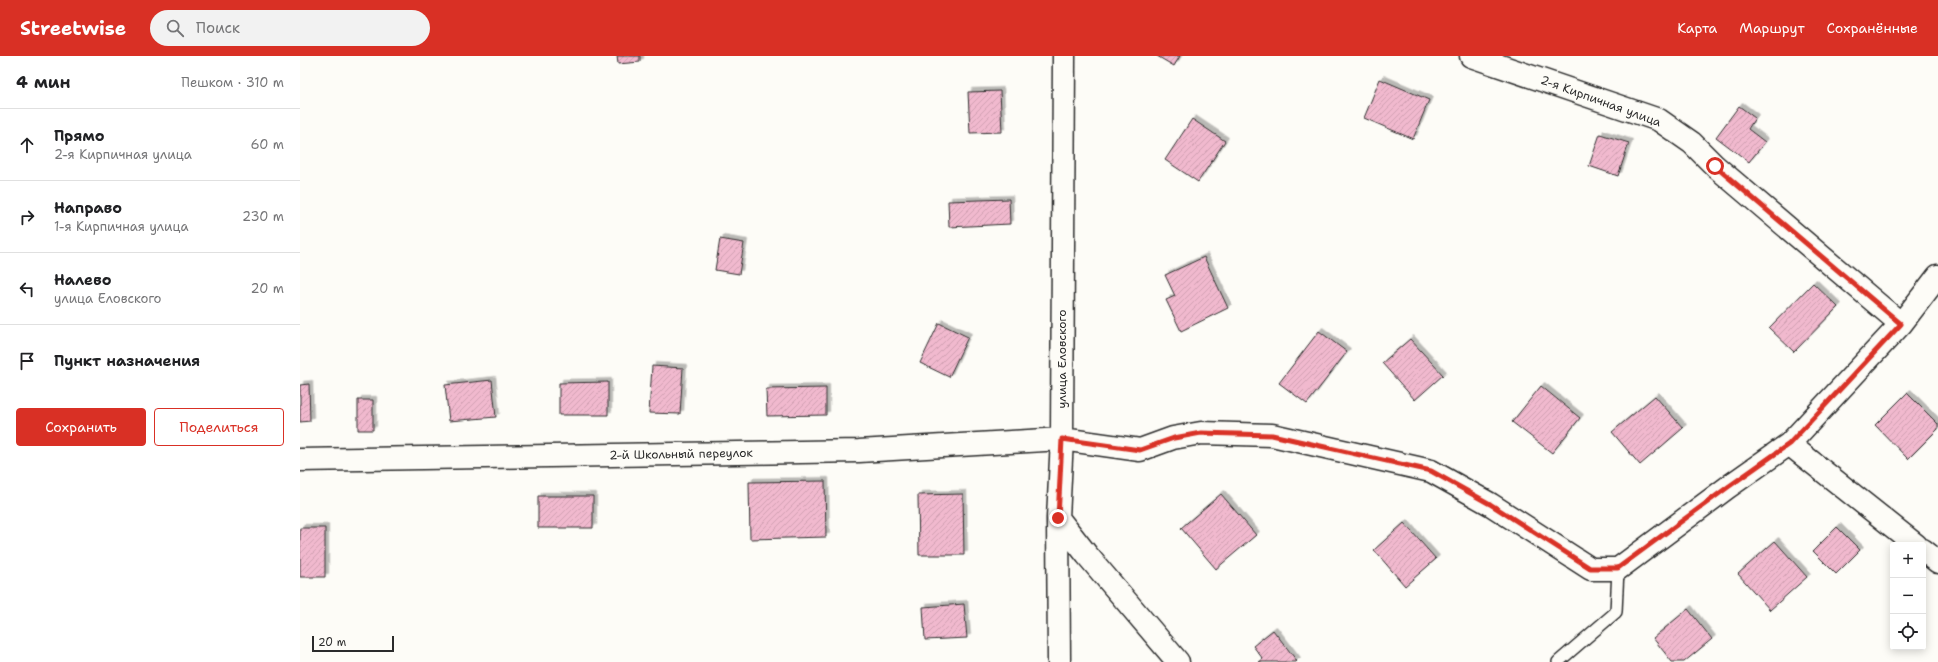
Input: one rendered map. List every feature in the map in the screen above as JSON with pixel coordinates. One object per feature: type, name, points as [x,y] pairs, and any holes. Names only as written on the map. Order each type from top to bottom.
[{"type":"street","name":"улица Еловского","points":[[1059,662],[1058,518],[1062,439],[1064,56]]},
{"type":"street","name":"2-я Кирпичная улица","points":[[1471,56],[1659,120],[1692,143],[1715,166],[1901,324]]},
{"type":"street","points":[[1618,568],[1789,444],[1901,324],[1938,276]]},
{"type":"street","name":"2-й Школьный переулок","points":[[300,460],[859,451],[1062,439],[1140,450],[1174,438],[1201,433],[1272,435],[1431,471],[1490,504],[1590,568],[1618,568]]},
{"type":"street","points":[[1789,444],[1912,542]]},
{"type":"street","points":[[1058,518],[1087,555],[1178,662]]},
{"type":"street","points":[[1926,552],[1938,562]]},
{"type":"lane","points":[[1558,662],[1616,612],[1618,568]]},
{"type":"building","points":[[617,56],[640,56],[640,62],[618,64]]},
{"type":"building","points":[[1157,56],[1180,56],[1174,66]]},
{"type":"building","points":[[1380,79],[1429,100],[1413,139],[1364,118]]},
{"type":"building","points":[[1000,91],[1002,132],[970,133],[968,92]]},
{"type":"building","points":[[1739,106],[1755,118],[1748,129],[1765,142],[1749,162],[1716,137]]},
{"type":"building","points":[[1192,119],[1225,141],[1198,182],[1165,160]]},
{"type":"building","points":[[1600,134],[1629,143],[1618,176],[1589,166]]},
{"type":"building","points":[[1009,199],[1010,224],[949,227],[948,201]]},
{"type":"building","points":[[720,239],[744,243],[739,274],[715,270]]},
{"type":"building","points":[[1204,257],[1228,308],[1181,331],[1166,300],[1175,296],[1165,275]]},
{"type":"building","points":[[1813,283],[1838,307],[1794,352],[1769,328]]},
{"type":"building","points":[[939,323],[968,337],[949,377],[920,363]]},
{"type":"building","points":[[1319,331],[1347,352],[1307,404],[1279,383]]},
{"type":"building","points":[[1410,339],[1443,375],[1415,400],[1382,363]]},
{"type":"building","points":[[652,366],[683,368],[680,414],[649,413]]},
{"type":"building","points":[[492,380],[496,417],[449,421],[445,385]]},
{"type":"building","points":[[608,382],[608,415],[559,415],[559,383]]},
{"type":"building","points":[[309,384],[310,421],[300,422],[300,385]]},
{"type":"building","points":[[1541,386],[1580,418],[1552,453],[1512,422]]},
{"type":"building","points":[[826,388],[826,415],[767,416],[766,389]]},
{"type":"building","points":[[1907,393],[1938,424],[1938,429],[1908,459],[1875,425]]},
{"type":"building","points":[[1655,396],[1683,428],[1640,465],[1612,432]]},
{"type":"building","points":[[358,400],[373,400],[373,430],[358,430]]},
{"type":"building","points":[[825,481],[826,537],[750,539],[749,482]]},
{"type":"building","points":[[963,494],[964,555],[919,555],[918,495]]},
{"type":"building","points":[[1221,494],[1256,535],[1216,569],[1181,528]]},
{"type":"building","points":[[538,496],[593,496],[593,528],[538,528]]},
{"type":"building","points":[[1404,523],[1436,559],[1405,586],[1374,550]]},
{"type":"building","points":[[1837,527],[1860,550],[1836,574],[1813,551]]},
{"type":"building","points":[[300,528],[325,528],[325,577],[300,577]]},
{"type":"building","points":[[1775,541],[1807,577],[1770,610],[1738,574]]},
{"type":"building","points":[[964,604],[967,638],[925,640],[923,607]]},
{"type":"building","points":[[1688,609],[1712,639],[1684,662],[1672,662],[1653,638]]},
{"type":"building","points":[[1273,630],[1297,661],[1296,662],[1259,662],[1263,659],[1253,646]]},
{"type":"route","points":[[1058,518],[1062,439],[1140,450],[1174,438],[1201,433],[1272,435],[1431,471],[1490,504],[1590,568],[1618,568],[1789,444],[1901,324],[1715,166]]}]
